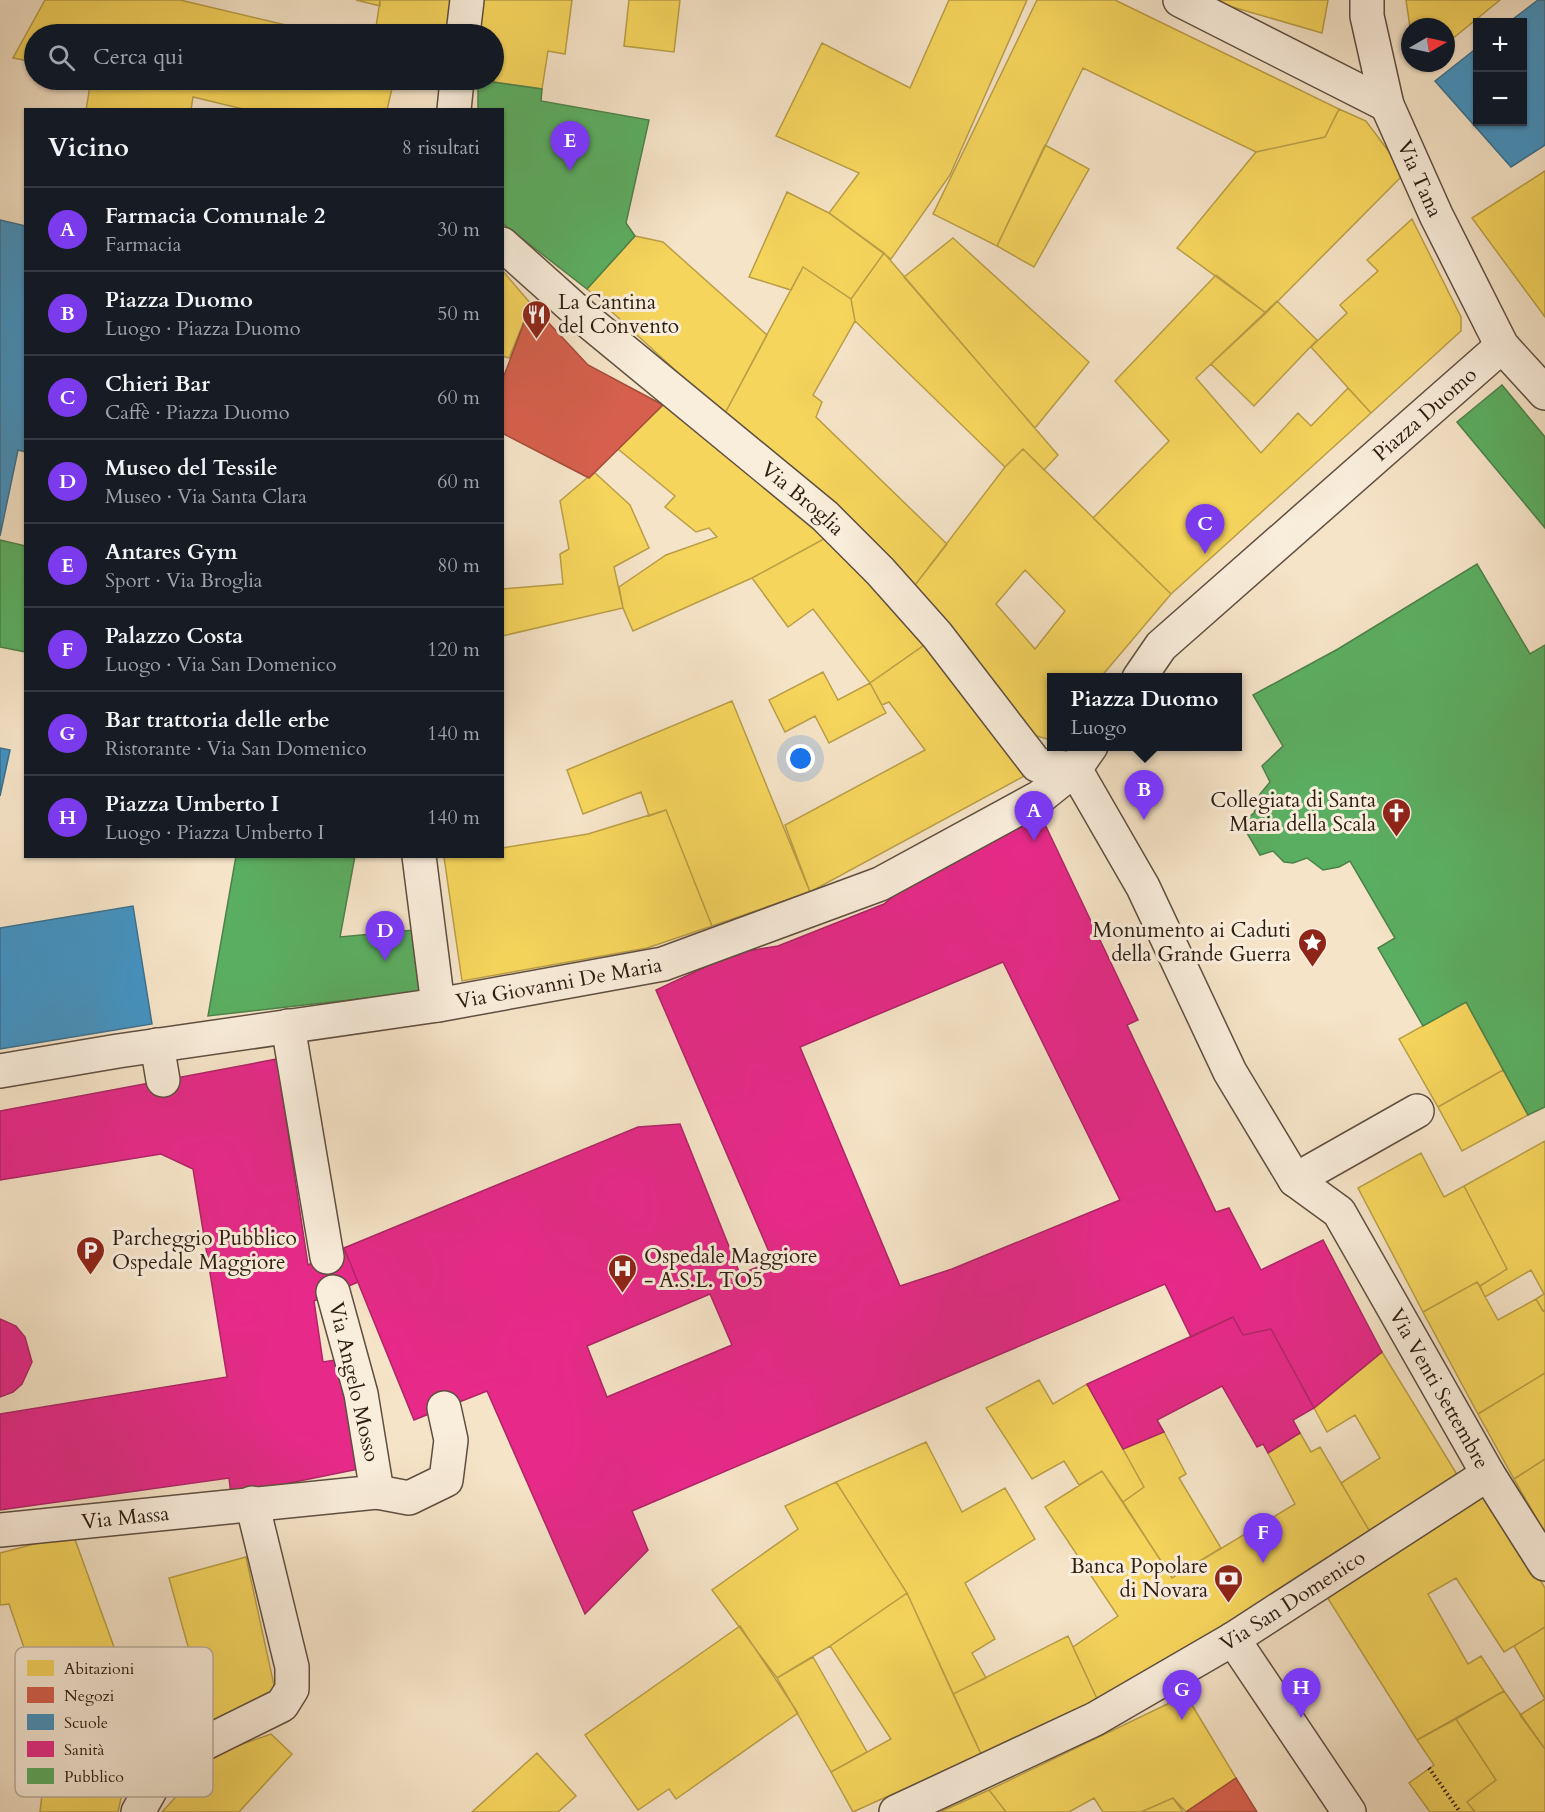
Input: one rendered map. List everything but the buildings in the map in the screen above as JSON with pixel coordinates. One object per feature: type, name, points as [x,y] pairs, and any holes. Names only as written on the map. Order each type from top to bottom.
[{"type":"street","points":[[464,24],[467,0]]},
{"type":"street","points":[[1180,0],[1387,105]]},
{"type":"street","name":"Via Tana","points":[[1367,0],[1367,16],[1387,105],[1436,215],[1502,346],[1545,393]]},
{"type":"street","points":[[454,108],[457,90]]},
{"type":"street","name":"Via Broglia","points":[[504,246],[588,321],[825,516],[937,635],[1037,765],[1083,758]]},
{"type":"street","name":"Piazza Duomo","points":[[1142,673],[1161,646],[1502,346]]},
{"type":"street","points":[[1083,758],[1230,1072],[1295,1180],[1418,1111]]},
{"type":"street","name":"Via Giovanni De Maria","points":[[0,1071],[157,1045],[438,1005],[663,964],[869,888],[1040,798],[1083,758]]},
{"type":"street","points":[[419,858],[438,1005]]},
{"type":"street","points":[[288,1026],[327,1257]]},
{"type":"street","points":[[157,1045],[163,1080]]},
{"type":"street","name":"Via Venti Settembre","points":[[1295,1180],[1338,1212],[1488,1474],[1545,1564]]},
{"type":"street","name":"Via Angelo Mosso","points":[[252,1503],[377,1492],[361,1394],[333,1292]]},
{"type":"street","points":[[377,1492],[409,1498],[446,1480],[451,1440],[444,1408]]},
{"type":"street","name":"Via San Domenico","points":[[896,1812],[1095,1719],[1233,1639],[1488,1474]]},
{"type":"street","points":[[213,1739],[282,1705],[292,1689],[292,1667],[252,1503]]},
{"type":"street","name":"Via Massa","points":[[0,1530],[252,1503]]},
{"type":"street","points":[[1233,1639],[1349,1812]]},
{"type":"street","points":[[138,1812],[146,1797]]},
{"type":"path","points":[[1429,1768],[1460,1812]]},
{"type":"place","name":"Antares Gym","points":[[570,171]]},
{"type":"place","name":"La Cantina del Convento","points":[[537,340]]},
{"type":"place","name":"Chieri Bar","points":[[1205,554]]},
{"type":"place","name":"Piazza Duomo","points":[[1144,820]]},
{"type":"place","name":"Collegiata di Santa Maria della Scala","points":[[1397,838]]},
{"type":"place","name":"Farmacia Comunale 2","points":[[1034,841]]},
{"type":"place","name":"Museo del Tessile","points":[[385,961]]},
{"type":"place","name":"Monumento ai Caduti della Grande Guerra","points":[[1312,968]]},
{"type":"place","name":"Parcheggio Pubblico Ospedale Maggiore","points":[[91,1276]]},
{"type":"place","name":"Ospedale Maggiore - A.S.L. TO5","points":[[623,1294]]},
{"type":"place","name":"Palazzo Costa","points":[[1263,1563]]},
{"type":"place","name":"Banca Popolare di Novara","points":[[1229,1604]]},
{"type":"place","name":"Piazza Umberto I","points":[[1301,1718]]},
{"type":"place","name":"Bar trattoria delle erbe","points":[[1182,1720]]}]
